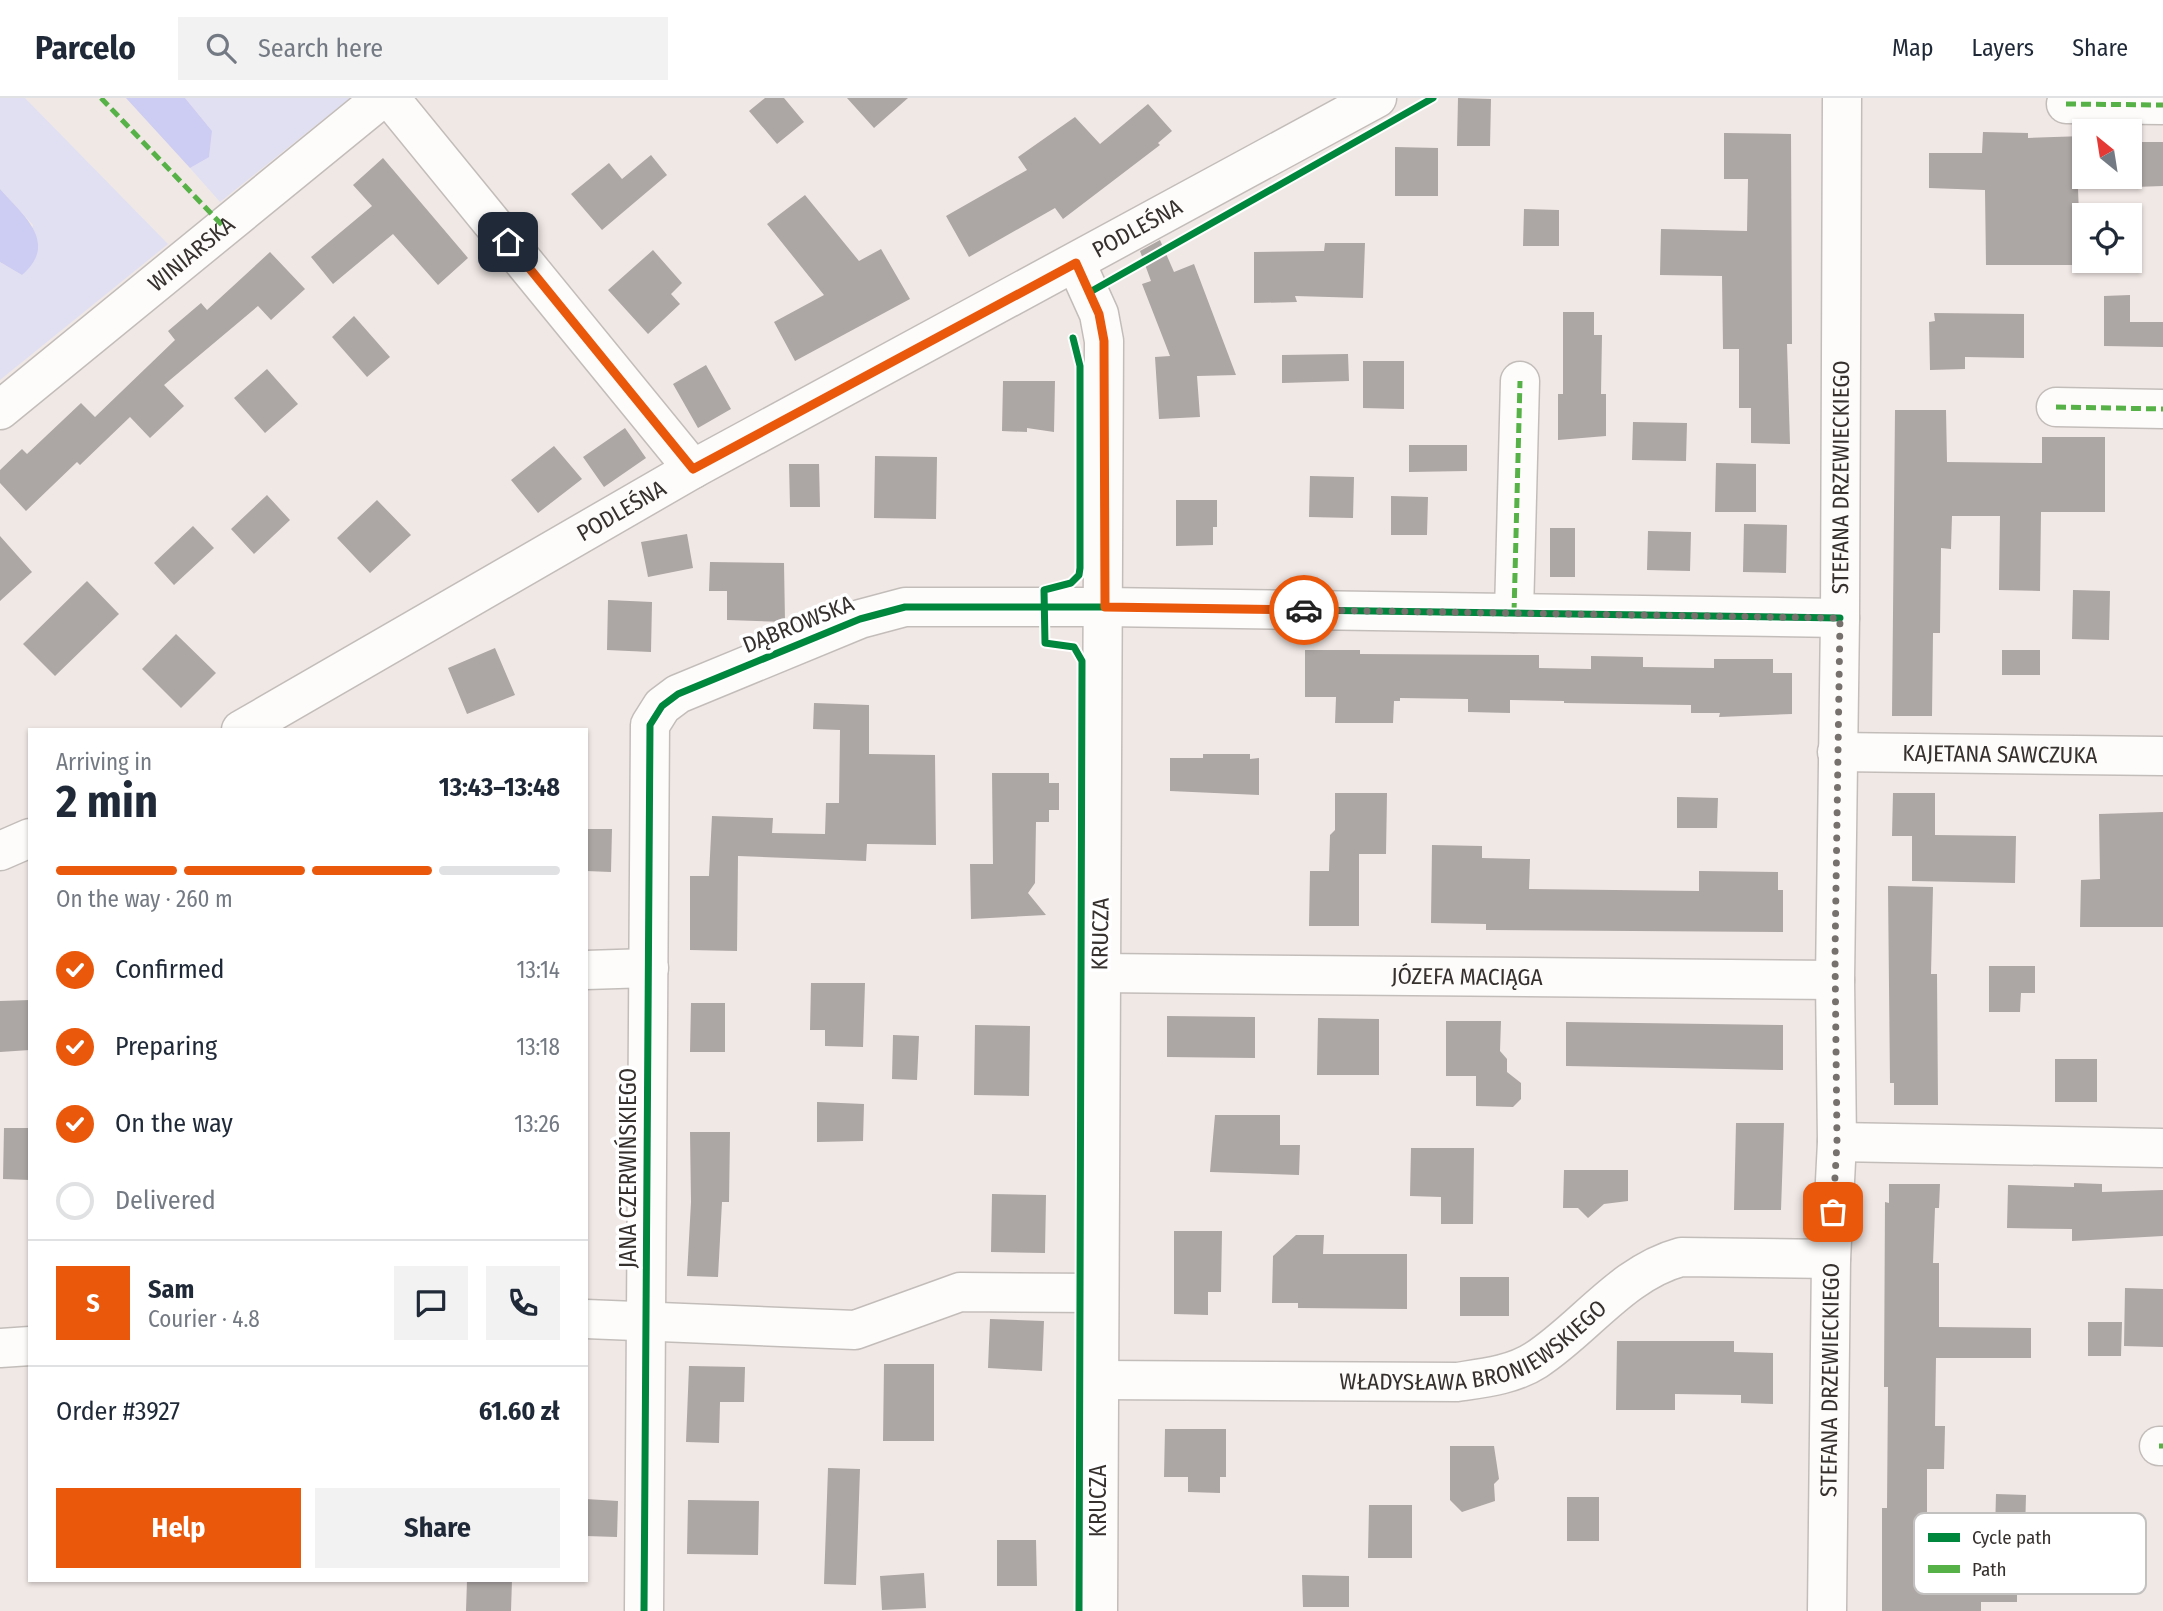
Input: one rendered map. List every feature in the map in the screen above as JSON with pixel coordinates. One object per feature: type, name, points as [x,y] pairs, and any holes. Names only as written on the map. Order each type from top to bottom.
[{"type":"street","name":"WINIARSKA","points":[[0,410],[382,98]]},
{"type":"street","points":[[390,98],[693,469]]},
{"type":"street","name":"PODLEŚNA","points":[[244,728],[693,469],[1076,263],[1333,108],[1377,98]]},
{"type":"street","name":"STEFANA DRZEWIECKIEGO","points":[[1827,1611],[1830,1259],[1837,1142],[1835,980],[1840,618],[1842,98]]},
{"type":"street","points":[[2066,104],[2163,104]]},
{"type":"street","name":"KRUCZA","points":[[1076,263],[1099,314],[1104,341],[1105,607],[1097,1293],[1098,1611]]},
{"type":"street","points":[[1514,613],[1520,381]]},
{"type":"street","points":[[2056,407],[2163,409]]},
{"type":"street","name":"DĄBROWSKA","points":[[650,725],[662,706],[678,694],[860,619],[905,607],[1105,607],[1840,618]]},
{"type":"street","name":"JANA CZERWIŃSKIEGO","points":[[644,1611],[650,725]]},
{"type":"street","name":"KAJETANA SAWCZUKA","points":[[1837,752],[2163,756]]},
{"type":"street","points":[[0,850],[28,839]]},
{"type":"street","points":[[588,970],[649,968]]},
{"type":"street","name":"JÓZEFA MACIĄGA","points":[[1099,973],[1835,980]]},
{"type":"street","points":[[1837,1142],[2163,1148]]},
{"type":"street","name":"WŁADYSŁAWA BRONIEWSKIEGO","points":[[1098,1380],[1457,1382],[1498,1376],[1534,1361],[1636,1278],[1659,1263],[1681,1257],[1830,1259]]},
{"type":"street","points":[[588,1319],[856,1330],[960,1292],[1097,1293]]},
{"type":"street","points":[[0,1348],[28,1346]]},
{"type":"shaded area","points":[[0,98],[25,98],[168,244],[0,380],[0,262],[22,275],[33,225],[0,189]]},
{"type":"shaded area","points":[[126,98],[185,98],[212,131],[209,157],[190,168]]},
{"type":"shaded area","points":[[185,98],[350,98],[220,202],[190,168],[209,156],[212,131]]},
{"type":"shaded area","points":[[0,189],[27,220],[38,241],[38,252],[33,263],[22,275],[0,262]]},
{"type":"building","points":[[765,98],[784,98],[804,122],[777,144],[749,111]]},
{"type":"building","points":[[847,98],[908,98],[874,128]]},
{"type":"building","points":[[1458,98],[1491,99],[1490,146],[1457,146]]},
{"type":"building","points":[[1148,104],[1172,131],[1158,143],[1160,145],[1063,219],[1055,208],[969,257],[946,216],[1027,170],[1018,157],[1075,117],[1100,144]]},
{"type":"building","points":[[1983,132],[2028,133],[2028,138],[2072,136],[2072,189],[2078,189],[2079,203],[2072,203],[2072,265],[1986,265],[1985,190],[1929,188],[1929,153],[1982,153]]},
{"type":"building","points":[[1724,133],[1791,134],[1792,344],[1787,344],[1790,444],[1751,443],[1751,408],[1739,408],[1739,349],[1723,349],[1722,276],[1660,275],[1661,229],[1747,231],[1748,179],[1724,179]]},
{"type":"building","points":[[2142,142],[2163,142],[2163,186],[2142,187]]},
{"type":"building","points":[[1395,147],[1438,148],[1438,196],[1395,196]]},
{"type":"building","points":[[651,155],[667,175],[602,230],[571,194],[609,163],[622,179]]},
{"type":"building","points":[[383,158],[468,258],[438,285],[393,234],[333,284],[311,257],[372,206],[353,185]]},
{"type":"building","points":[[805,195],[859,261],[881,249],[910,299],[795,361],[774,322],[824,295],[767,224]]},
{"type":"building","points":[[1524,209],[1559,210],[1559,246],[1523,246]]},
{"type":"building","points":[[1160,240],[1174,272],[1194,264],[1236,375],[1197,376],[1200,417],[1159,419],[1155,357],[1170,356],[1142,284],[1151,281],[1140,251]]},
{"type":"building","points":[[1325,243],[1365,243],[1363,298],[1295,296],[1297,302],[1254,303],[1254,252],[1324,251]]},
{"type":"building","points":[[653,250],[682,283],[671,294],[680,304],[648,334],[608,290]]},
{"type":"building","points":[[270,252],[305,289],[271,320],[258,306],[164,385],[184,406],[150,438],[130,417],[80,465],[77,462],[26,511],[0,483],[0,470],[22,449],[27,454],[81,403],[95,417],[175,340],[168,331],[201,303],[207,310]]},
{"type":"building","points":[[2130,295],[2130,322],[2163,322],[2163,347],[2104,346],[2104,296]]},
{"type":"building","points":[[1563,312],[1594,312],[1594,335],[1602,335],[1601,394],[1606,394],[1606,436],[1558,440],[1558,394],[1563,394]]},
{"type":"building","points":[[1934,313],[2024,314],[2024,358],[1965,357],[1965,369],[1930,370],[1929,322],[1935,321]]},
{"type":"building","points":[[354,316],[390,357],[367,377],[332,337]]},
{"type":"building","points":[[1348,354],[1349,381],[1282,383],[1282,355]]},
{"type":"building","points":[[1363,361],[1404,361],[1404,409],[1363,408]]},
{"type":"building","points":[[706,365],[731,409],[698,428],[673,384]]},
{"type":"building","points":[[267,369],[298,404],[265,433],[234,398]]},
{"type":"building","points":[[1003,381],[1055,381],[1054,432],[1027,428],[1027,432],[1002,431]]},
{"type":"building","points":[[1895,410],[1946,410],[1947,462],[2042,463],[2042,437],[2105,437],[2105,512],[2041,512],[2040,591],[1999,590],[2000,516],[1952,516],[1951,549],[1941,548],[1940,633],[1933,633],[1932,716],[1892,716]]},
{"type":"building","points":[[1633,422],[1687,423],[1686,461],[1632,460]]},
{"type":"building","points":[[625,428],[646,458],[604,487],[583,457]]},
{"type":"building","points":[[1409,445],[1467,445],[1467,471],[1409,472]]},
{"type":"building","points":[[554,446],[582,479],[538,513],[511,480]]},
{"type":"building","points":[[875,456],[937,457],[936,519],[874,518]]},
{"type":"building","points":[[1716,463],[1756,464],[1756,512],[1715,512]]},
{"type":"building","points":[[789,464],[819,464],[820,507],[790,507]]},
{"type":"building","points":[[1310,476],[1354,477],[1353,518],[1309,517]]},
{"type":"building","points":[[267,495],[290,520],[254,554],[231,529]]},
{"type":"building","points":[[1391,496],[1428,497],[1427,535],[1391,535]]},
{"type":"building","points":[[377,500],[411,535],[370,573],[337,538]]},
{"type":"building","points":[[1176,500],[1217,500],[1217,527],[1213,527],[1213,545],[1176,546]]},
{"type":"building","points":[[1744,524],[1787,525],[1786,573],[1743,572]]},
{"type":"building","points":[[193,526],[214,548],[174,585],[154,563]]},
{"type":"building","points":[[1550,528],[1575,528],[1575,577],[1550,577]]},
{"type":"building","points":[[1648,531],[1691,532],[1690,571],[1647,570]]},
{"type":"building","points":[[687,534],[693,568],[648,577],[641,542]]},
{"type":"building","points":[[0,536],[32,572],[0,601]]},
{"type":"building","points":[[710,562],[784,563],[785,622],[727,620],[727,591],[709,591]]},
{"type":"building","points":[[87,581],[119,614],[55,676],[23,644]]},
{"type":"building","points":[[2073,590],[2110,591],[2109,640],[2072,639]]},
{"type":"building","points":[[608,600],[652,602],[651,652],[607,650]]},
{"type":"building","points":[[176,634],[216,673],[181,708],[142,669]]},
{"type":"building","points":[[495,648],[515,695],[467,714],[448,668]]},
{"type":"building","points":[[1305,650],[1360,650],[1360,654],[1539,655],[1539,668],[1591,669],[1591,656],[1643,657],[1643,667],[1714,668],[1714,659],[1773,659],[1773,673],[1792,673],[1792,714],[1719,717],[1720,713],[1691,713],[1691,705],[1510,700],[1510,713],[1468,712],[1468,699],[1400,698],[1400,701],[1394,701],[1393,723],[1335,723],[1336,697],[1305,697]]},
{"type":"building","points":[[2002,650],[2040,650],[2040,675],[2002,675]]},
{"type":"building","points":[[814,703],[869,705],[869,754],[935,755],[936,845],[867,844],[866,861],[738,856],[737,951],[690,950],[690,876],[709,876],[712,816],[773,818],[772,833],[825,834],[826,803],[839,803],[840,730],[813,729]]},
{"type":"building","points":[[1203,754],[1250,754],[1250,759],[1259,758],[1259,795],[1170,791],[1170,758],[1203,758]]},
{"type":"building","points":[[992,773],[1049,773],[1049,783],[1059,783],[1059,810],[1049,810],[1049,822],[1036,822],[1035,883],[1028,893],[1046,915],[971,919],[970,864],[993,864]]},
{"type":"building","points":[[1335,793],[1387,793],[1386,854],[1359,854],[1359,926],[1309,926],[1310,871],[1329,871],[1330,835],[1335,830]]},
{"type":"building","points":[[1893,793],[1935,793],[1935,835],[2016,836],[2015,883],[1912,881],[1912,836],[1892,836]]},
{"type":"building","points":[[1677,797],[1718,798],[1717,828],[1677,828]]},
{"type":"building","points":[[2163,812],[2163,927],[2080,927],[2081,880],[2100,879],[2099,814]]},
{"type":"building","points":[[588,829],[612,829],[611,872],[588,871]]},
{"type":"building","points":[[1432,845],[1482,846],[1482,858],[1530,859],[1529,889],[1699,891],[1699,871],[1778,872],[1778,890],[1783,890],[1783,932],[1486,930],[1486,924],[1431,923]]},
{"type":"building","points":[[1888,886],[1933,887],[1931,974],[1937,974],[1938,1105],[1894,1105],[1894,1083],[1890,1083]]},
{"type":"building","points":[[1989,966],[2035,966],[2035,993],[2021,993],[2020,1012],[1989,1012]]},
{"type":"building","points":[[811,983],[865,983],[863,1047],[825,1046],[825,1030],[810,1030]]},
{"type":"building","points":[[28,1000],[28,1050],[0,1052],[0,1001]]},
{"type":"building","points":[[691,1003],[725,1003],[725,1052],[690,1052]]},
{"type":"building","points":[[1167,1016],[1255,1017],[1255,1058],[1167,1057]]},
{"type":"building","points":[[1318,1018],[1379,1019],[1379,1075],[1317,1075]]},
{"type":"building","points":[[1446,1021],[1501,1021],[1500,1051],[1507,1059],[1507,1072],[1521,1083],[1521,1099],[1513,1107],[1476,1106],[1476,1076],[1446,1076]]},
{"type":"building","points":[[1566,1022],[1783,1025],[1783,1070],[1566,1066]]},
{"type":"building","points":[[975,1025],[1030,1026],[1029,1096],[974,1095]]},
{"type":"building","points":[[893,1035],[919,1036],[917,1080],[892,1079]]},
{"type":"building","points":[[2055,1059],[2097,1059],[2097,1102],[2055,1102]]},
{"type":"building","points":[[817,1102],[864,1104],[863,1141],[817,1142]]},
{"type":"building","points":[[1215,1115],[1280,1115],[1280,1145],[1300,1145],[1299,1175],[1210,1172]]},
{"type":"building","points":[[1736,1123],[1784,1123],[1781,1210],[1734,1210]]},
{"type":"building","points":[[4,1128],[28,1128],[28,1180],[3,1179]]},
{"type":"building","points":[[690,1132],[730,1132],[729,1202],[722,1202],[718,1277],[687,1276],[691,1202]]},
{"type":"building","points":[[1411,1148],[1474,1148],[1473,1224],[1441,1224],[1441,1197],[1410,1196]]},
{"type":"building","points":[[1564,1170],[1628,1170],[1628,1201],[1604,1204],[1588,1218],[1578,1208],[1563,1208]]},
{"type":"building","points":[[2074,1183],[2102,1184],[2102,1192],[2163,1190],[2163,1236],[2072,1241],[2072,1229],[2007,1228],[2008,1185],[2074,1187]]},
{"type":"building","points":[[1889,1184],[1940,1184],[1939,1208],[1935,1208],[1933,1263],[1939,1263],[1939,1327],[2031,1328],[2031,1358],[1936,1358],[1935,1426],[1945,1426],[1944,1469],[1927,1469],[1927,1513],[1914,1513],[1914,1594],[2017,1594],[2017,1602],[1981,1602],[1981,1611],[1882,1611],[1882,1508],[1887,1508],[1888,1387],[1884,1387],[1885,1202],[1889,1203]]},
{"type":"building","points":[[992,1194],[1046,1195],[1045,1253],[991,1252]]},
{"type":"building","points":[[1174,1231],[1222,1231],[1221,1292],[1208,1292],[1208,1315],[1174,1314]]},
{"type":"building","points":[[1296,1235],[1324,1235],[1323,1254],[1407,1254],[1407,1309],[1298,1308],[1298,1303],[1272,1303],[1273,1256]]},
{"type":"building","points":[[1460,1277],[1509,1277],[1509,1316],[1460,1316]]},
{"type":"building","points":[[2125,1288],[2163,1289],[2163,1347],[2124,1346]]},
{"type":"building","points":[[990,1319],[1044,1321],[1042,1371],[988,1368]]},
{"type":"building","points":[[2088,1322],[2122,1322],[2121,1356],[2088,1356]]},
{"type":"building","points":[[1617,1341],[1734,1341],[1734,1352],[1773,1353],[1773,1404],[1741,1403],[1741,1395],[1675,1394],[1675,1410],[1616,1410]]},
{"type":"building","points":[[884,1364],[934,1364],[934,1441],[883,1441]]},
{"type":"building","points":[[689,1366],[745,1367],[744,1402],[720,1402],[719,1443],[686,1442]]},
{"type":"building","points":[[1165,1429],[1226,1429],[1226,1477],[1220,1477],[1220,1493],[1188,1492],[1188,1477],[1164,1477]]},
{"type":"building","points":[[1450,1446],[1494,1446],[1499,1479],[1494,1484],[1495,1501],[1462,1512],[1450,1500]]},
{"type":"building","points":[[828,1468],[860,1469],[856,1585],[824,1584]]},
{"type":"building","points":[[1996,1494],[2026,1495],[2026,1513],[1995,1513]]},
{"type":"building","points":[[1567,1497],[1599,1497],[1599,1541],[1567,1541]]},
{"type":"building","points":[[588,1499],[618,1501],[617,1537],[588,1536]]},
{"type":"building","points":[[688,1500],[759,1501],[758,1555],[687,1554]]},
{"type":"building","points":[[1369,1505],[1412,1505],[1412,1558],[1368,1558]]},
{"type":"building","points":[[997,1540],[1036,1540],[1037,1586],[997,1586]]},
{"type":"building","points":[[924,1573],[926,1608],[882,1610],[880,1576]]},
{"type":"building","points":[[1302,1575],[1349,1576],[1349,1607],[1303,1607]]},
{"type":"building","points":[[467,1582],[512,1582],[511,1611],[466,1611]]},
{"type":"marked path","points":[[101,98],[224,227]]},
{"type":"marked path","points":[[2066,104],[2163,105]]},
{"type":"marked path","points":[[1514,613],[1520,381]]},
{"type":"marked path","points":[[2056,407],[2163,409]]},
{"type":"cycle path","points":[[1090,292],[1433,98]]},
{"type":"cycle path","points":[[1073,338],[1080,366],[1080,568],[1079,575],[1071,583],[1044,590],[1045,643],[1074,647],[1082,661],[1079,1611]]},
{"type":"cycle path","points":[[644,1611],[650,725],[662,706],[678,694],[860,619],[905,607],[1105,607],[1840,618]]},
{"type":"way so far","points":[[1304,610],[1840,618],[1835,955],[1837,1142],[1833,1212]]},
{"type":"route","points":[[508,242],[693,469],[1076,263],[1099,314],[1104,341],[1105,607],[1304,610]]}]
